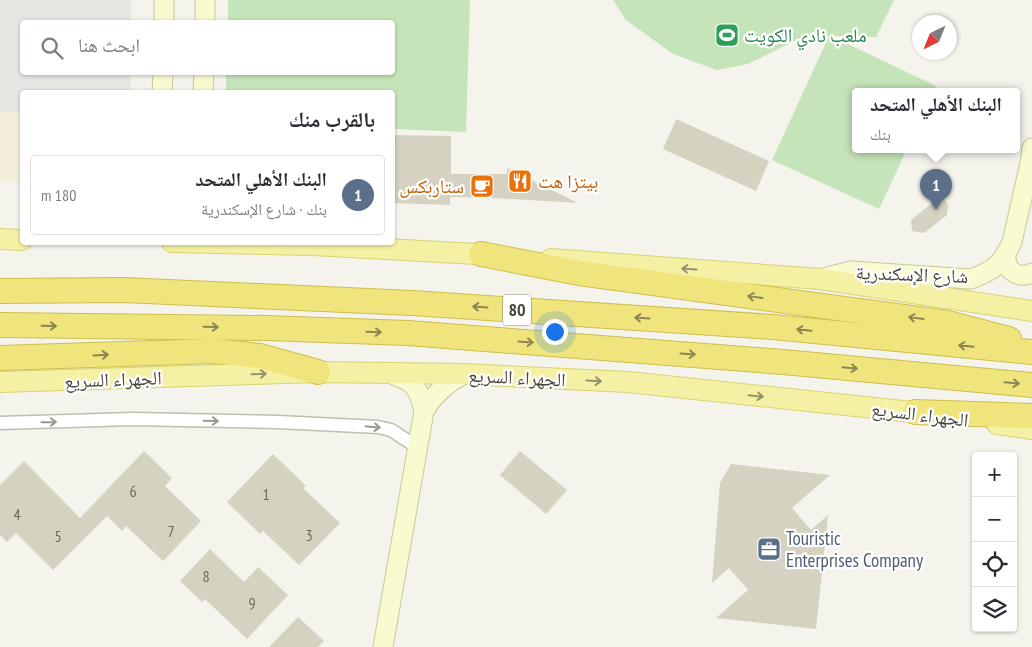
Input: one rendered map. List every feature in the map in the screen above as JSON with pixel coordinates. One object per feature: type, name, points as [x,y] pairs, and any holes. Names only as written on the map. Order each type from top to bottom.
[{"type":"highway","points":[[481,254],[579,273],[948,323],[1032,345]]},
{"type":"highway","name":"80","points":[[0,291],[124,290],[412,303],[773,327],[1032,352]]},
{"type":"highway","name":"الجهراء السريع","points":[[0,325],[266,328],[408,333],[783,362],[1032,385]]},
{"type":"highway","points":[[0,358],[213,351],[260,356],[318,372]]},
{"type":"highway","points":[[915,412],[1032,416]]},
{"type":"main road","points":[[0,239],[20,240]]},
{"type":"main road","points":[[313,245],[481,254],[820,278],[1032,311]]},
{"type":"main road","name":"الجهراء السريع","points":[[0,382],[318,372],[464,374],[628,382],[915,412],[1032,429]]},
{"type":"street","points":[[164,0],[164,20]]},
{"type":"street","points":[[205,0],[205,20]]},
{"type":"street","points":[[162,90],[163,75]]},
{"type":"street","points":[[203,90],[204,75]]},
{"type":"street","name":"شارع الإسكندرية","points":[[820,278],[851,271],[972,279],[990,272],[1006,253],[1014,234],[1032,148]]},
{"type":"street","points":[[1006,253],[1006,264],[1013,273],[1023,276],[1032,273]]},
{"type":"street","points":[[384,372],[409,381],[417,389],[424,411]]},
{"type":"street","points":[[383,647],[424,411],[440,389],[464,374]]},
{"type":"street","points":[[0,423],[133,420],[278,422],[378,427],[392,430],[417,447]]},
{"type":"shaded area","points":[[0,0],[20,20],[20,75],[22,75],[22,90],[20,90],[20,181],[0,182]]},
{"type":"shaded area","points":[[0,0],[131,0],[131,20],[20,20],[20,75],[131,75],[130,90],[20,90],[20,112],[0,111]]},
{"type":"green space","points":[[228,0],[470,0],[466,132],[395,129],[395,90],[226,90],[226,75],[395,75],[395,20],[228,20]]},
{"type":"green space","points":[[613,0],[894,0],[876,37],[831,36],[936,86],[935,88],[852,88],[852,153],[905,153],[879,209],[772,160],[829,36],[807,35],[748,64],[717,70],[673,54],[626,20]]},
{"type":"building","points":[[676,119],[769,161],[756,191],[663,149]]},
{"type":"building","points":[[395,135],[451,136],[451,174],[507,174],[507,168],[578,203],[450,197],[450,205],[395,203]]},
{"type":"building","points":[[941,196],[948,204],[947,215],[924,233],[912,231],[911,220]]},
{"type":"building","points":[[144,451],[172,478],[165,486],[201,521],[163,561],[126,526],[122,531],[107,516],[53,570],[16,533],[7,542],[0,535],[0,485],[24,461],[80,518]]},
{"type":"building","points":[[520,451],[567,490],[546,514],[500,475]]},
{"type":"building","points":[[273,454],[306,486],[303,488],[340,523],[299,565],[263,531],[260,534],[227,502]]},
{"type":"building","name":"Touristic Enterprises Company","points":[[731,464],[830,475],[792,508],[811,530],[828,515],[816,629],[716,618],[748,590],[729,568],[712,583],[720,483]]},
{"type":"building","points":[[210,549],[244,582],[258,567],[288,595],[247,639],[205,599],[202,602],[180,581]]},
{"type":"building","points":[[298,617],[324,641],[318,647],[269,647]]},
{"type":"place","name":"ملعب نادي الكويت","points":[[727,35]]},
{"type":"place","name":"بيتزا هت","points":[[520,181]]},
{"type":"place","name":"ستاربكس","points":[[482,186]]},
{"type":"place","name":"البنك الأهلي المتحد","points":[[936,210]]},
{"type":"place","name":"Touristic Enterprises Company","points":[[769,549]]}]
